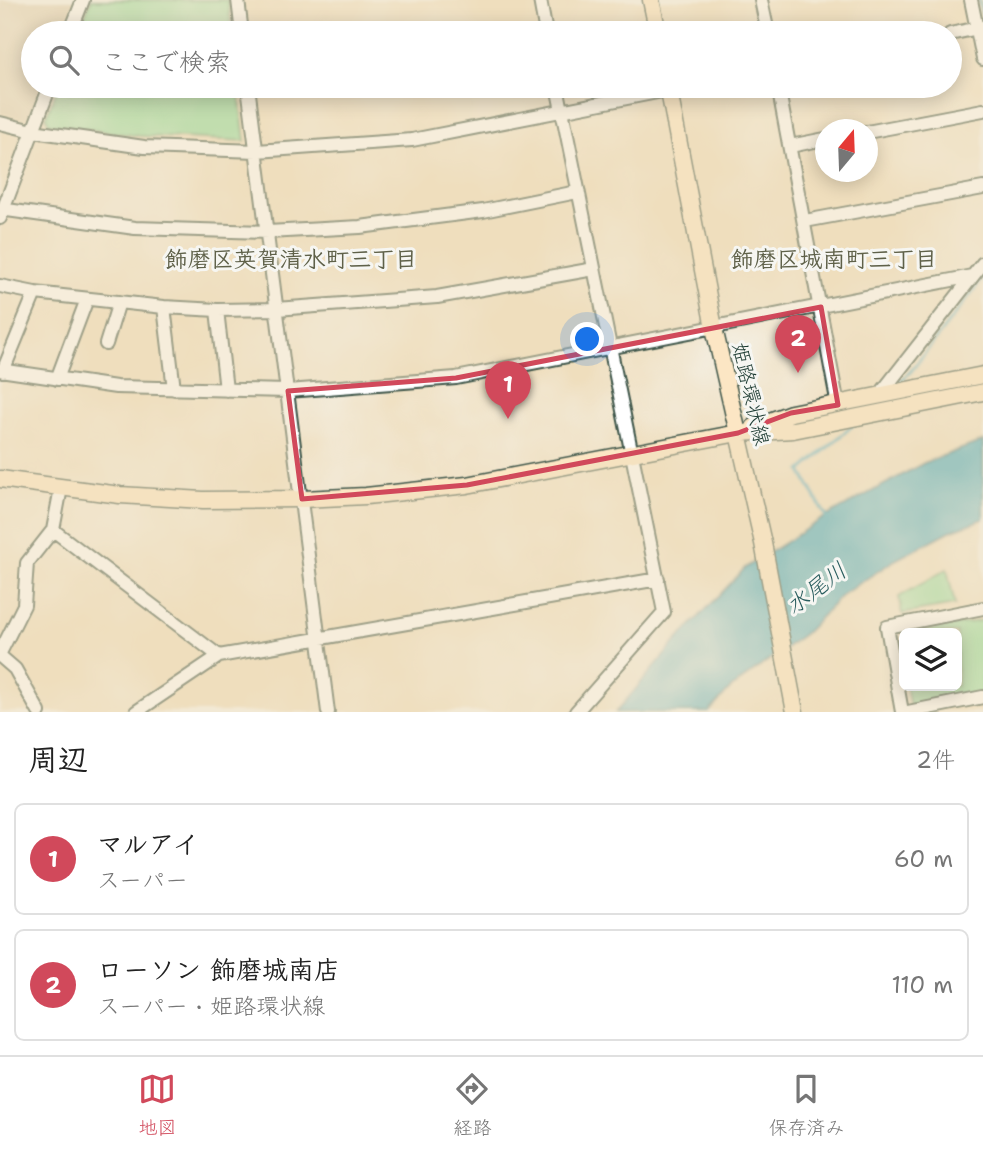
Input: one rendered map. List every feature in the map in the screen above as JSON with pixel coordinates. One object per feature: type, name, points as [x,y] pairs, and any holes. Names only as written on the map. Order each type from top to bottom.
[{"type":"street","points":[[75,21],[83,0]]},
{"type":"street","points":[[238,0],[241,21]]},
{"type":"street","points":[[540,0],[544,21]]},
{"type":"street","points":[[652,0],[656,21]]},
{"type":"street","points":[[761,0],[765,21]]},
{"type":"street","points":[[971,0],[980,28],[983,59]]},
{"type":"street","points":[[962,32],[980,28]]},
{"type":"street","points":[[45,98],[1,212],[135,228],[268,232],[360,227],[484,211],[578,192]]},
{"type":"street","points":[[250,98],[328,712]]},
{"type":"street","points":[[560,98],[664,612],[576,712]]},
{"type":"street","points":[[0,123],[33,131],[144,147],[257,151],[412,140],[620,98]]},
{"type":"street","name":"姫路環状線","points":[[671,98],[714,328],[764,543],[795,712]]},
{"type":"street","points":[[780,98],[838,405]]},
{"type":"street","points":[[878,130],[983,110]]},
{"type":"street","points":[[790,146],[815,141]]},
{"type":"street","points":[[805,221],[983,188]]},
{"type":"street","points":[[878,397],[983,263]]},
{"type":"street","points":[[0,286],[35,293],[164,307],[276,309],[437,297],[594,269]]},
{"type":"street","points":[[35,293],[2,370],[116,387],[288,391],[456,378],[972,276]]},
{"type":"street","points":[[57,379],[87,299]]},
{"type":"street","points":[[106,344],[119,302]]},
{"type":"street","points":[[164,307],[174,389]]},
{"type":"street","points":[[217,310],[226,390]]},
{"type":"street","points":[[738,433],[791,413],[983,375]]},
{"type":"street","points":[[0,480],[120,495],[203,500],[366,496],[467,485],[738,433],[793,430],[983,392]]},
{"type":"street","points":[[39,712],[15,670],[0,655],[24,605],[27,563],[53,530],[61,488]]},
{"type":"street","points":[[53,530],[219,656]]},
{"type":"street","points":[[136,712],[219,656],[658,579]]},
{"type":"street","points":[[902,712],[887,627],[983,608]]},
{"type":"street","points":[[908,712],[983,697]]},
{"type":"highlighted area","points":[[821,307],[838,405],[791,413],[738,433],[467,485],[302,499],[288,391],[456,378]]},
{"type":"shaded area","points":[[0,0],[74,0],[66,21],[21,21],[21,98],[36,98],[26,119],[0,113]]},
{"type":"green space","points":[[91,0],[228,0],[231,21],[83,21]]},
{"type":"green space","points":[[53,98],[240,98],[245,141],[138,136],[49,124],[46,117]]},
{"type":"green space","points":[[947,569],[955,605],[902,614],[899,597]]},
{"type":"green space","points":[[983,620],[983,696],[910,706],[907,691],[962,691],[962,628],[939,628]]},
{"type":"water","name":"水尾川","points":[[983,441],[983,519],[950,531],[895,560],[842,595],[805,633],[730,689],[709,712],[616,712],[679,638],[745,568],[825,517],[924,463]]},
{"type":"waterway","points":[[979,0],[983,21]]},
{"type":"waterway","points":[[895,386],[911,371],[983,278]]},
{"type":"waterway","points":[[828,520],[801,471],[853,425]]},
{"type":"place","name":"ローソン 飾磨城南店","points":[[798,373]]},
{"type":"place","name":"マルアイ","points":[[508,419]]},
{"type":"district","name":"飾磨区英賀清水町三丁目","points":[[291,259]]},
{"type":"district","name":"飾磨区城南町三丁目","points":[[834,259]]}]
